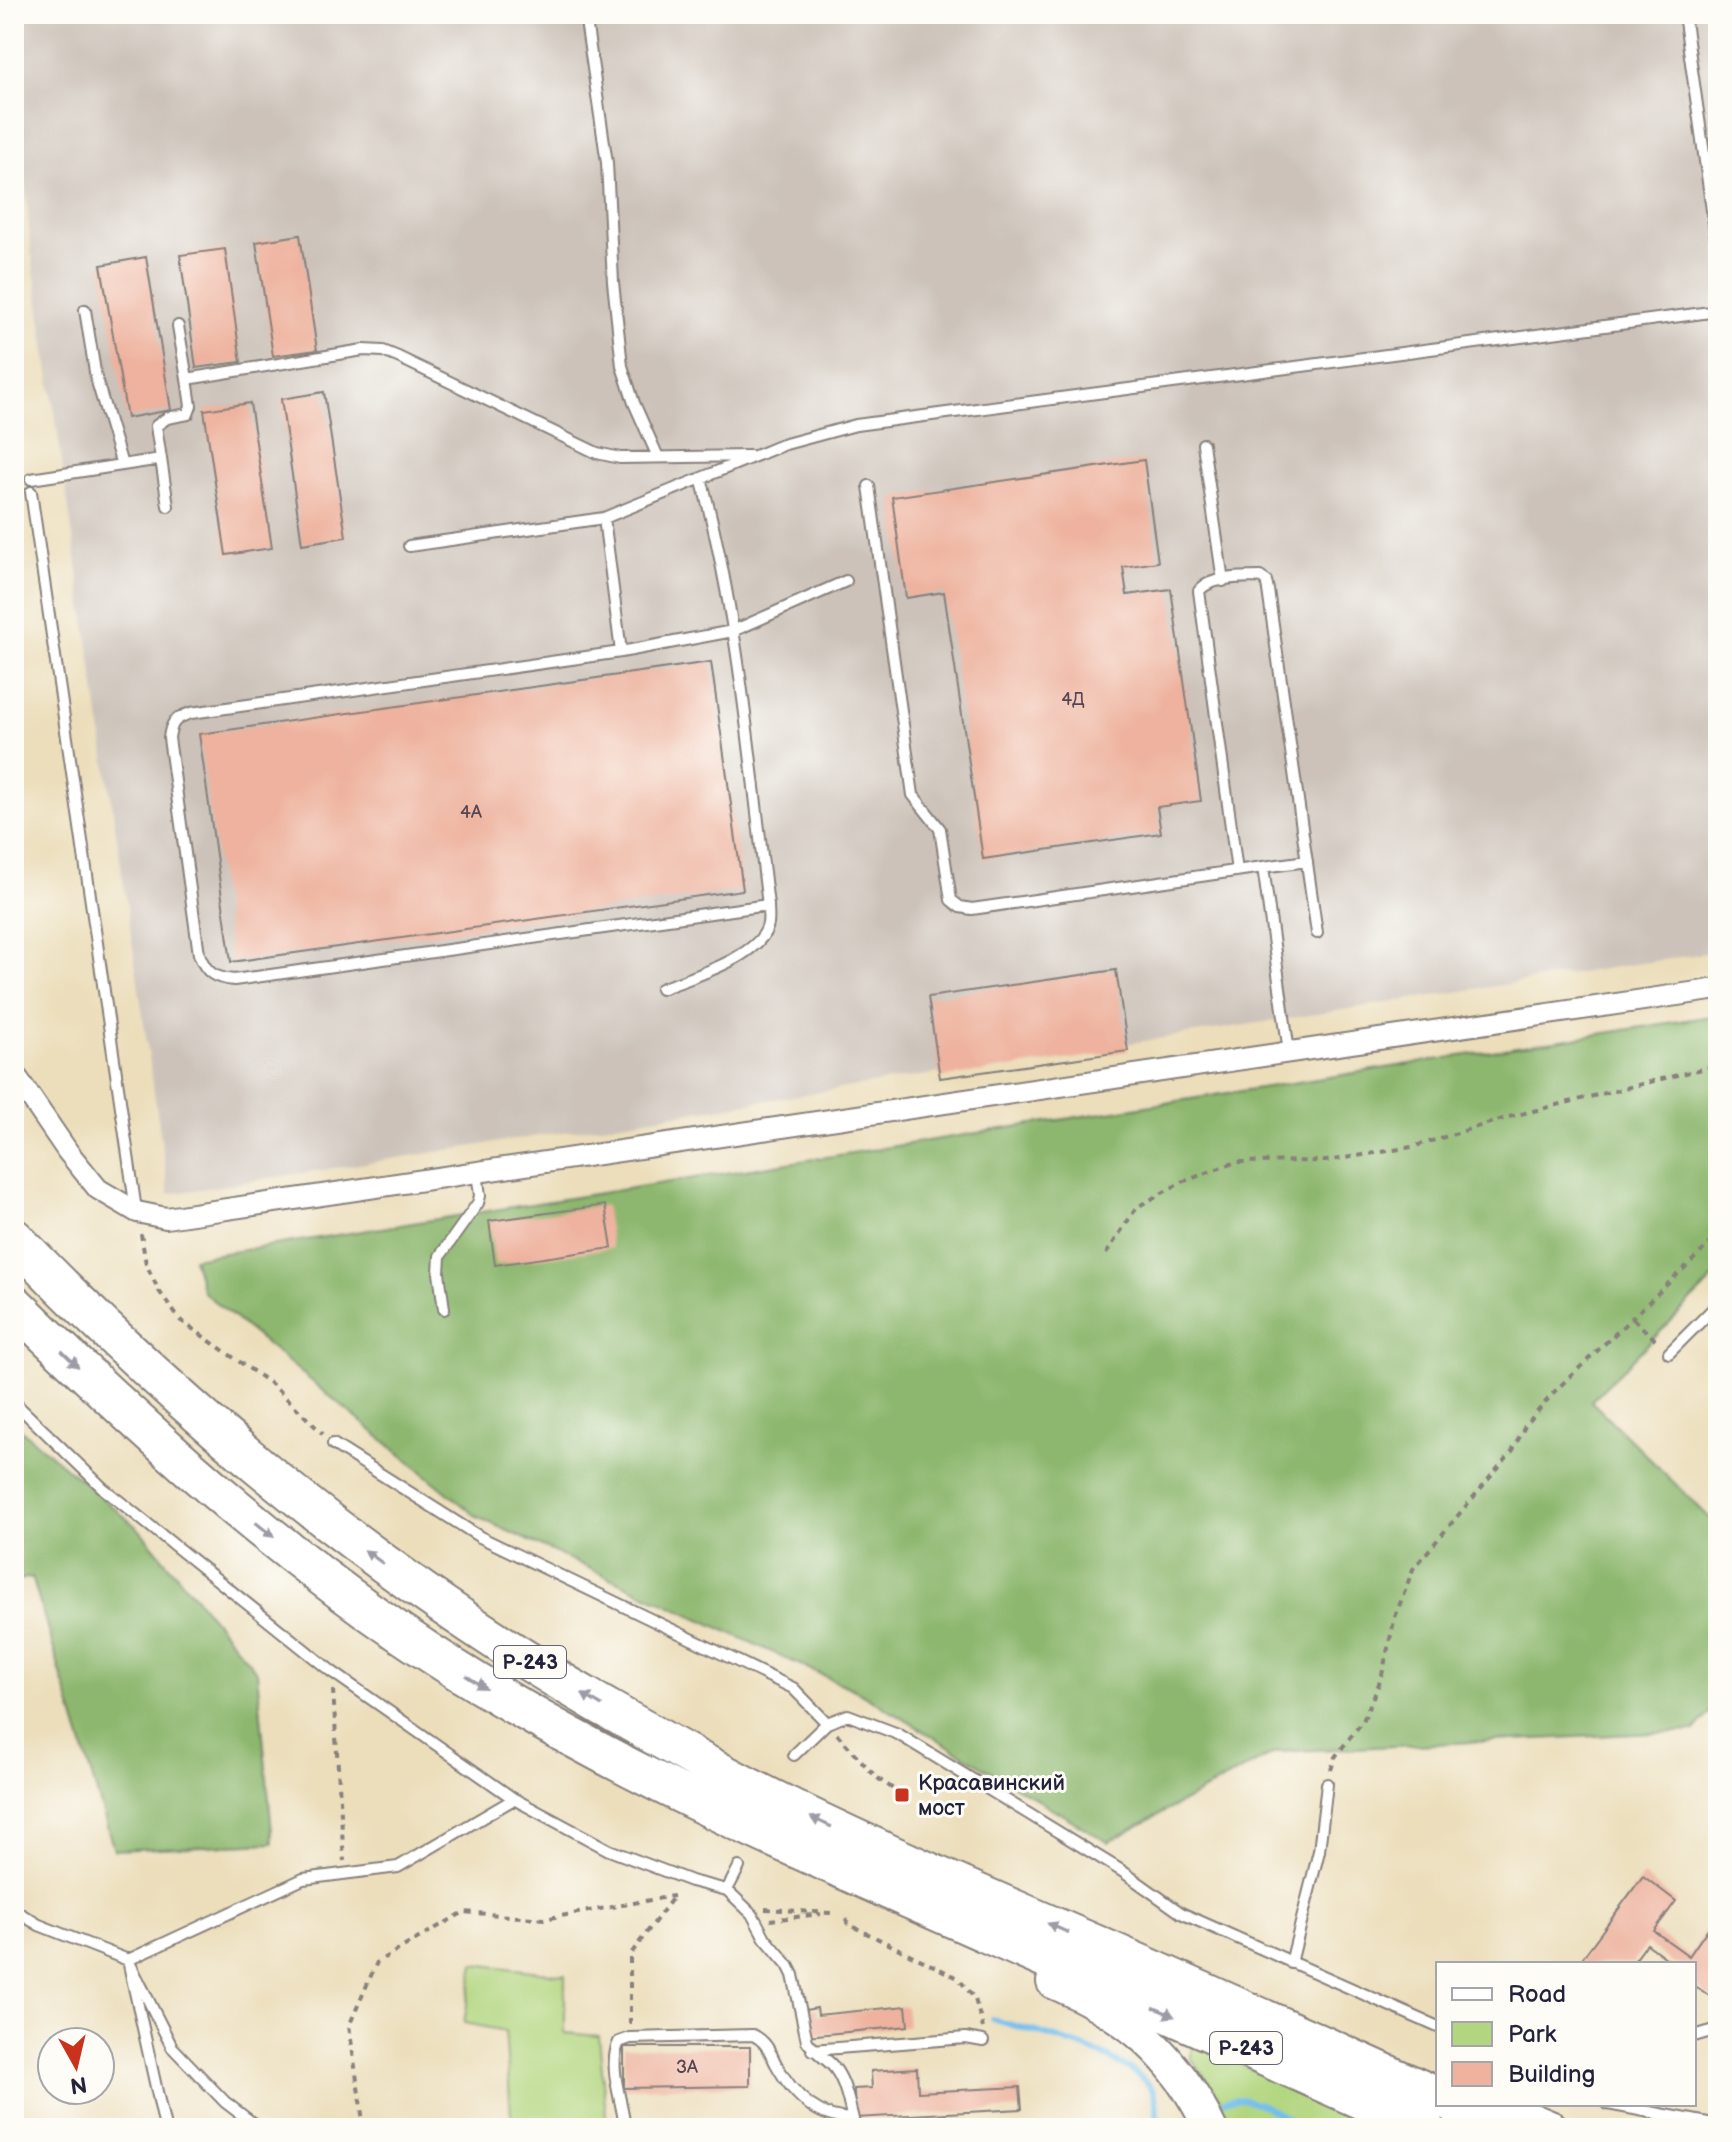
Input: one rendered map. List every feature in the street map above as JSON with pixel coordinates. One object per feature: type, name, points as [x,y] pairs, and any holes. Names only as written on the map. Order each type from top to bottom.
[{"type":"highway","name":"Р-243","points":[[14,1238],[142,1364],[259,1467],[350,1540],[493,1639],[595,1702],[788,1807],[1436,2096]]},
{"type":"highway","name":"Р-243","points":[[14,1304],[171,1452],[401,1634],[482,1686],[641,1773],[849,1872],[1425,2128]]},
{"type":"highway","points":[[1458,2106],[1508,2128]]},
{"type":"main road","points":[[641,1773],[730,1832],[785,1863],[1074,1991],[1143,2034],[1185,2084],[1210,2128]]},
{"type":"main road","points":[[962,1942],[1067,1968]]},
{"type":"main road","points":[[1130,1960],[1294,2015],[1436,2079]]},
{"type":"main road","points":[[1499,2106],[1552,2128]]},
{"type":"street","points":[[14,1073],[68,1152],[98,1189],[137,1212],[166,1218],[1718,989]]},
{"type":"lane","points":[[585,14],[607,163],[613,282],[622,366],[634,403],[658,457]]},
{"type":"lane","points":[[1684,14],[1718,252]]},
{"type":"lane","points":[[85,310],[96,378],[122,465]]},
{"type":"lane","points":[[409,546],[604,518],[782,445],[856,425],[1718,311]]},
{"type":"lane","points":[[168,506],[156,426],[160,421],[188,414],[191,406],[178,326]]},
{"type":"lane","points":[[187,379],[363,350],[383,351],[597,453],[620,458],[756,456]]},
{"type":"lane","points":[[1203,444],[1223,581]]},
{"type":"lane","points":[[31,479],[161,459]]},
{"type":"lane","points":[[661,989],[738,957],[758,943],[768,927],[768,905],[733,631],[716,532],[701,478]]},
{"type":"lane","points":[[869,486],[913,795],[940,829],[951,900],[960,907],[972,909],[1307,861]]},
{"type":"lane","points":[[31,492],[137,1212]]},
{"type":"lane","points":[[604,518],[621,652]]},
{"type":"lane","points":[[1237,871],[1198,599],[1202,586],[1260,577],[1266,581],[1317,933]]},
{"type":"lane","points":[[768,905],[234,980],[217,979],[204,969],[199,954],[169,738],[170,725],[177,717],[191,713],[621,652],[733,631],[846,581]]},
{"type":"lane","points":[[1263,867],[1289,1052]]},
{"type":"lane","points":[[444,1309],[440,1256],[478,1203],[477,1172]]},
{"type":"lane","points":[[1669,1353],[1718,1304]]},
{"type":"lane","points":[[14,1402],[104,1489],[331,1671],[514,1799],[609,1850],[691,1881],[727,1890],[758,1922],[765,1938],[793,1975],[803,2033],[812,2050],[841,2078],[853,2119],[837,2119],[815,2111],[790,2085],[766,2044],[753,2035],[630,2038],[619,2042],[616,2052],[616,2081],[624,2108],[625,2128]]},
{"type":"lane","points":[[333,1444],[480,1537],[793,1688],[827,1723]]},
{"type":"lane","points":[[794,1755],[827,1723],[848,1715],[898,1734],[1122,1871],[1181,1913],[1436,2026]]},
{"type":"lane","points":[[1291,1963],[1319,1851],[1327,1784]]},
{"type":"lane","points":[[128,1960],[303,1879],[398,1867],[514,1799]]},
{"type":"lane","points":[[727,1890],[739,1867]]},
{"type":"lane","points":[[14,1910],[39,1925],[128,1960],[172,2047],[225,2102],[259,2128]]},
{"type":"lane","points":[[128,1960],[165,2128]]},
{"type":"lane","points":[[1696,2035],[1718,2029]]},
{"type":"lane","points":[[812,2050],[966,2038],[983,2041]]},
{"type":"lane","points":[[1618,2106],[1718,2125]]},
{"type":"path","points":[[1106,1254],[1137,1207],[1182,1182],[1236,1162],[1326,1161],[1412,1147],[1509,1117],[1718,1065]]},
{"type":"path","points":[[137,1212],[146,1264],[159,1291],[180,1320],[274,1386],[333,1444]]},
{"type":"path","points":[[1327,1784],[1335,1757],[1363,1721],[1381,1679],[1395,1617],[1413,1569],[1513,1450],[1525,1426],[1555,1391],[1718,1236]]},
{"type":"path","points":[[1633,1319],[1669,1353]]},
{"type":"path","points":[[331,1671],[345,1873]]},
{"type":"path","points":[[827,1723],[876,1777],[902,1795]]},
{"type":"path","points":[[364,2128],[349,2026],[377,1962],[464,1912],[544,1919],[673,1896],[630,1955],[630,2038]]},
{"type":"path","points":[[743,1905],[768,1910],[831,1913],[758,1922]]},
{"type":"path","points":[[846,1919],[848,1924],[958,1978],[967,1987],[981,2013],[983,2041]]},
{"type":"shaded area","points":[[14,14],[1718,14],[1718,951],[169,1194],[31,250],[14,49]]},
{"type":"green space","points":[[1718,1015],[1718,1274],[1591,1401],[1718,1526],[1718,1703],[1694,1731],[1276,1752],[1108,1842],[857,1691],[477,1517],[203,1292],[193,1258]]},
{"type":"green space","points":[[14,1424],[139,1529],[257,1672],[273,1843],[114,1850],[32,1577],[14,1581]]},
{"type":"green space","points":[[474,1964],[565,1975],[565,2033],[599,2036],[607,2128],[512,2128],[505,2031],[464,2023]]},
{"type":"green space","points":[[1196,2044],[1382,2128],[1232,2128],[1219,2098],[1191,2058],[1191,2050]]},
{"type":"building","points":[[300,235],[317,350],[273,356],[256,242]]},
{"type":"building","points":[[225,249],[241,362],[196,368],[180,255]]},
{"type":"building","points":[[146,257],[171,410],[127,418],[101,265]]},
{"type":"building","points":[[324,392],[346,537],[302,544],[281,399]]},
{"type":"building","points":[[250,403],[272,548],[226,555],[204,410]]},
{"type":"building","points":[[1144,460],[1158,562],[1123,567],[1127,595],[1171,589],[1201,801],[1157,807],[1161,833],[983,859],[944,592],[906,598],[892,497]]},
{"type":"building","points":[[711,662],[743,890],[231,962],[199,734]]},
{"type":"building","points":[[1116,970],[1128,1051],[940,1078],[928,997]]},
{"type":"building","points":[[605,1205],[612,1248],[495,1265],[489,1221]]},
{"type":"building","points":[[1643,1876],[1676,1901],[1654,1931],[1689,1956],[1718,1914],[1718,2002],[1696,1986],[1696,1962],[1671,1962],[1647,1944],[1634,1962],[1579,1962]]},
{"type":"building","points":[[906,2006],[908,2026],[807,2036],[805,2010],[817,2008],[818,2015]]},
{"type":"building","points":[[624,2047],[750,2047],[750,2086],[624,2088]]},
{"type":"building","points":[[917,2068],[918,2092],[1020,2087],[1022,2109],[855,2118],[854,2089],[872,2088],[871,2071]]},
{"type":"waterway","points":[[992,2019],[1078,2045],[1122,2065],[1140,2076],[1152,2089],[1158,2120],[1169,2126],[1180,2126]]},
{"type":"waterway","points":[[1225,2101],[1255,2102],[1304,2128]]},
{"type":"place","name":"Красавинский мост","points":[[902,1795]]}]
